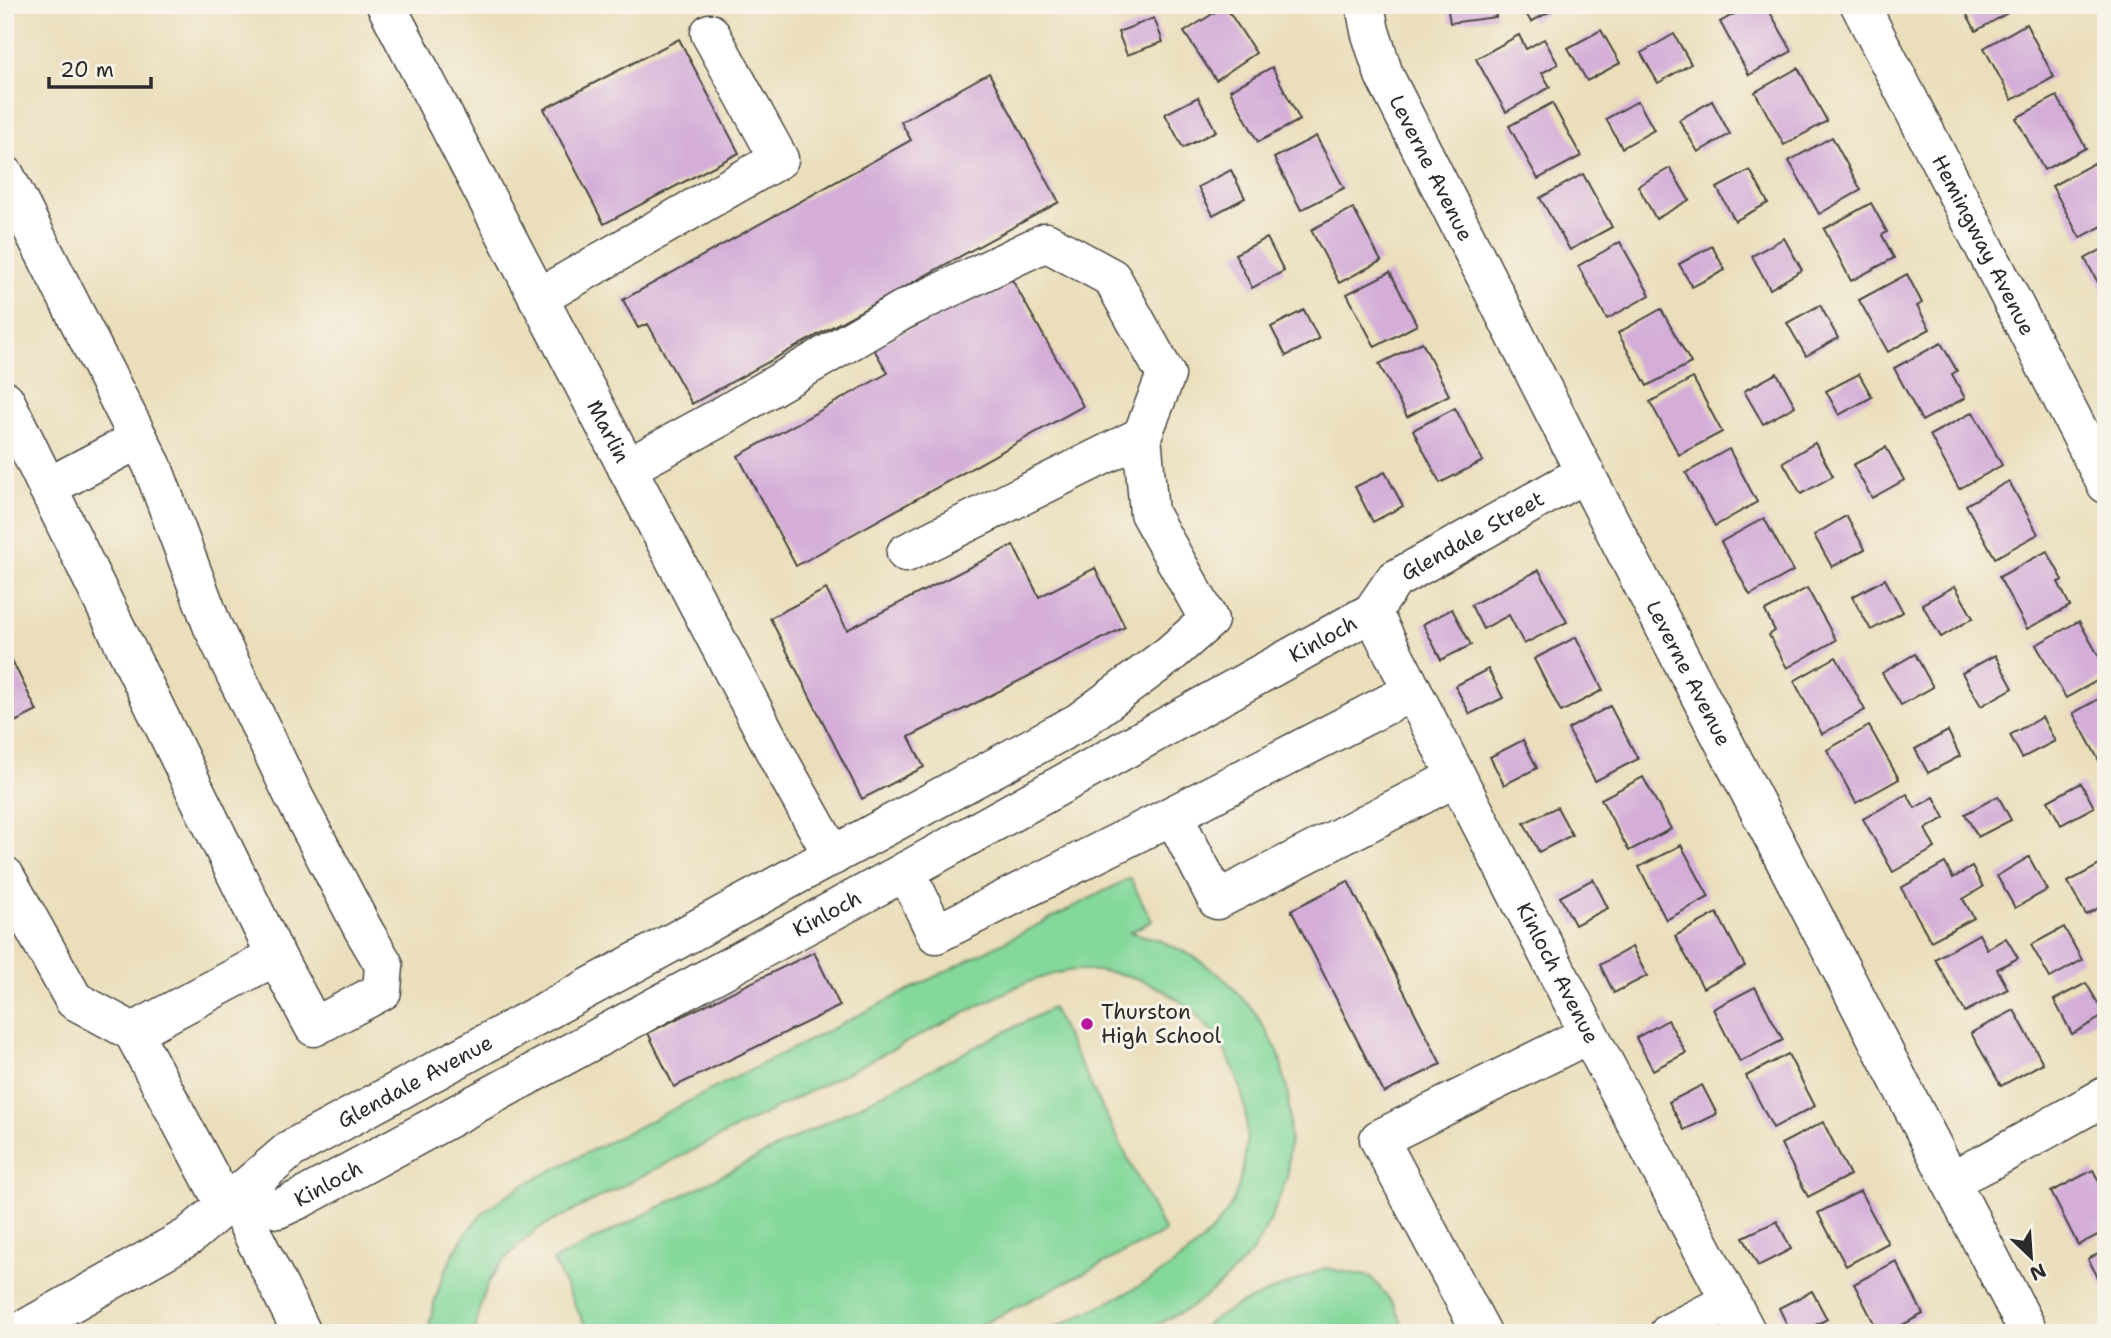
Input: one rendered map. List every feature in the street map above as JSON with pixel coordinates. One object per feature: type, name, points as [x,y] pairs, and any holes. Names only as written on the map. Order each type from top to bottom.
[{"type":"street","name":"Marlin","points":[[386,5],[832,856]]},
{"type":"street","name":"Leverne Avenue","points":[[1365,5],[1370,32],[1384,75],[1585,473],[2029,1333]]},
{"type":"street","name":"Hemingway Avenue","points":[[1860,5],[2106,484]]},
{"type":"street","points":[[538,298],[779,159],[710,33]]},
{"type":"street","points":[[5,175],[152,465],[212,625],[294,797],[384,965],[382,991],[314,1027],[276,956],[5,400]]},
{"type":"street","points":[[627,468],[717,419],[903,310],[1046,242],[1112,278],[1166,375],[1142,436],[906,554]]},
{"type":"street","name":"Glendale Avenue","points":[[18,1333],[188,1237],[291,1149],[1079,722],[1169,654],[1209,620],[1149,513],[1142,436]]},
{"type":"street","points":[[48,487],[139,439]]},
{"type":"street","name":"Glendale Street","points":[[1372,612],[1394,580],[1585,473]]},
{"type":"street","name":"Kinloch Avenue","points":[[1372,612],[1589,1034],[1739,1317]]},
{"type":"street","name":"Kinloch","points":[[229,1201],[278,1209],[906,871],[1372,612]]},
{"type":"street","points":[[906,871],[936,934],[1413,691]]},
{"type":"street","points":[[1173,815],[1217,900],[1457,777]]},
{"type":"street","points":[[5,876],[74,1000],[133,1032],[302,1333]]},
{"type":"street","points":[[133,1032],[276,956]]},
{"type":"street","points":[[1482,1333],[1379,1139],[1589,1034]]},
{"type":"street","points":[[1950,1180],[1988,1162],[2106,1096]]},
{"type":"street","points":[[1669,1333],[1739,1317]]},
{"type":"green space","points":[[1130,878],[1152,921],[1130,932],[1159,940],[1193,956],[1225,979],[1254,1011],[1278,1051],[1288,1093],[1290,1136],[1287,1178],[1270,1221],[1251,1254],[1220,1285],[1190,1308],[1140,1333],[1043,1333],[1117,1298],[1165,1271],[1207,1237],[1234,1199],[1242,1173],[1247,1137],[1245,1109],[1238,1081],[1227,1055],[1211,1031],[1191,1010],[1168,993],[1134,977],[1076,970],[1056,973],[1022,984],[539,1228],[503,1261],[495,1273],[482,1298],[475,1333],[428,1333],[440,1285],[453,1254],[482,1214],[523,1185]]},
{"type":"green space","points":[[1052,1008],[1165,1232],[965,1333],[589,1333],[553,1261]]},
{"type":"green space","points":[[1325,1268],[1371,1277],[1394,1305],[1406,1333],[1193,1333],[1232,1308]]},
{"type":"building","points":[[1447,5],[1494,5],[1496,17],[1450,23]]},
{"type":"building","points":[[1521,5],[1562,5],[1531,22]]},
{"type":"building","points":[[1750,5],[1766,5],[1792,51],[1749,75],[1720,22]]},
{"type":"building","points":[[1957,5],[2018,7],[1976,31],[1964,9],[1960,11]]},
{"type":"building","points":[[1225,6],[1256,53],[1216,80],[1184,32]]},
{"type":"building","points":[[1154,18],[1163,42],[1127,55],[1118,32]]},
{"type":"building","points":[[2026,24],[2054,77],[2012,100],[1984,48]]},
{"type":"building","points":[[1601,30],[1620,63],[1587,81],[1568,48]]},
{"type":"building","points":[[1674,34],[1691,64],[1658,83],[1641,53]]},
{"type":"building","points":[[1519,35],[1526,49],[1544,39],[1558,64],[1542,73],[1550,87],[1506,112],[1476,59]]},
{"type":"building","points":[[679,39],[739,153],[604,224],[544,109]]},
{"type":"building","points":[[1272,67],[1300,120],[1258,142],[1230,90]]},
{"type":"building","points":[[1798,68],[1827,121],[1784,145],[1755,92]]},
{"type":"building","points":[[989,73],[1059,202],[692,404],[648,324],[638,328],[623,300],[911,140],[901,122]]},
{"type":"building","points":[[2057,96],[2086,148],[2044,170],[2016,118]]},
{"type":"building","points":[[1198,97],[1216,131],[1183,148],[1165,114]]},
{"type":"building","points":[[1638,101],[1654,130],[1622,148],[1606,119]]},
{"type":"building","points":[[1712,101],[1730,134],[1698,152],[1679,120]]},
{"type":"building","points":[[1552,103],[1581,156],[1538,179],[1509,126]]},
{"type":"building","points":[[1316,136],[1344,188],[1301,210],[1274,158]]},
{"type":"building","points":[[1832,137],[1861,190],[1819,214],[1789,161]]},
{"type":"building","points":[[2094,163],[2106,186],[2106,224],[2080,238],[2052,186]]},
{"type":"building","points":[[1670,168],[1689,200],[1656,219],[1638,186]]},
{"type":"building","points":[[1231,170],[1245,198],[1213,215],[1198,187]]},
{"type":"building","points":[[1750,170],[1768,203],[1735,221],[1717,188]]},
{"type":"building","points":[[1583,174],[1612,227],[1570,250],[1540,198]]},
{"type":"building","points":[[1871,203],[1887,232],[1882,235],[1894,258],[1851,281],[1824,229]]},
{"type":"building","points":[[1353,208],[1381,261],[1339,283],[1311,230]]},
{"type":"building","points":[[1267,238],[1284,271],[1252,288],[1235,254]]},
{"type":"building","points":[[1784,238],[1802,270],[1770,289],[1752,256]]},
{"type":"building","points":[[1620,242],[1650,295],[1607,319],[1578,266]]},
{"type":"building","points":[[1712,246],[1725,270],[1692,287],[1679,264]]},
{"type":"building","points":[[2106,247],[2106,297],[2085,259]]},
{"type":"building","points":[[1390,272],[1417,325],[1375,347],[1347,294]]},
{"type":"building","points":[[1907,274],[1922,303],[1917,306],[1930,329],[1888,352],[1859,300]]},
{"type":"building","points":[[1010,276],[1083,406],[796,566],[738,456],[888,373],[873,348]]},
{"type":"building","points":[[1820,305],[1838,338],[1806,356],[1787,323]]},
{"type":"building","points":[[1661,309],[1691,363],[1647,386],[1618,333]]},
{"type":"building","points":[[1304,310],[1319,339],[1286,356],[1271,327]]},
{"type":"building","points":[[1422,342],[1449,395],[1407,417],[1379,364]]},
{"type":"building","points":[[1941,343],[1957,371],[1952,374],[1965,398],[1922,421],[1894,368]]},
{"type":"building","points":[[1777,373],[1795,406],[1763,424],[1744,391]]},
{"type":"building","points":[[1859,374],[1872,397],[1839,415],[1826,391]]},
{"type":"building","points":[[1693,378],[1722,432],[1679,455],[1650,402]]},
{"type":"building","points":[[1455,408],[1483,461],[1440,483],[1413,430]]},
{"type":"building","points":[[1973,412],[2002,465],[1959,489],[1930,435]]},
{"type":"building","points":[[1815,443],[1833,476],[1801,494],[1783,462]]},
{"type":"building","points":[[1886,447],[1904,480],[1872,498],[1853,465]]},
{"type":"building","points":[[1729,449],[1757,502],[1715,526],[1686,473]]},
{"type":"building","points":[[1385,472],[1403,506],[1373,522],[1355,487]]},
{"type":"building","points":[[2009,481],[2038,534],[1995,558],[1966,505]]},
{"type":"building","points":[[1846,516],[1865,549],[1832,567],[1814,535]]},
{"type":"building","points":[[1764,518],[1793,571],[1750,595],[1721,542]]},
{"type":"building","points":[[1013,545],[1039,597],[1095,568],[1125,627],[909,737],[924,767],[862,799],[770,618],[826,589],[847,630]]},
{"type":"building","points":[[2047,551],[2063,580],[2058,582],[2070,606],[2027,629],[1999,577]]},
{"type":"building","points":[[1539,570],[1567,622],[1524,644],[1509,615],[1483,629],[1471,605]]},
{"type":"building","points":[[1885,579],[1903,612],[1871,630],[1852,597]]},
{"type":"building","points":[[1955,586],[1973,618],[1941,637],[1922,604]]},
{"type":"building","points":[[1807,588],[1836,640],[1787,668],[1769,635],[1775,631],[1765,611]]},
{"type":"building","points":[[1452,609],[1471,645],[1441,660],[1423,624]]},
{"type":"building","points":[[2079,621],[2106,669],[2106,676],[2066,698],[2036,645]]},
{"type":"building","points":[[1576,637],[1603,690],[1561,712],[1534,659]]},
{"type":"building","points":[[5,646],[37,711],[5,727]]},
{"type":"building","points":[[1915,654],[1933,687],[1901,705],[1882,673]]},
{"type":"building","points":[[1995,655],[2013,688],[1981,706],[1962,673]]},
{"type":"building","points":[[1836,657],[1865,710],[1822,734],[1794,681]]},
{"type":"building","points":[[1488,669],[1503,698],[1470,714],[1455,686]]},
{"type":"building","points":[[2106,695],[2106,764],[2102,766],[2073,713]]},
{"type":"building","points":[[1610,706],[1638,759],[1595,781],[1568,729]]},
{"type":"building","points":[[2042,717],[2055,741],[2022,758],[2010,735]]},
{"type":"building","points":[[1869,726],[1899,779],[1856,803],[1827,750]]},
{"type":"building","points":[[1948,731],[1960,756],[1928,773],[1915,749]]},
{"type":"building","points":[[1523,740],[1537,768],[1504,785],[1490,757]]},
{"type":"building","points":[[1643,777],[1671,829],[1629,851],[1601,799]]},
{"type":"building","points":[[2081,783],[2094,807],[2061,825],[2048,801]]},
{"type":"building","points":[[1907,794],[1915,808],[1934,797],[1945,818],[1925,829],[1935,848],[1893,872],[1863,819]]},
{"type":"building","points":[[1998,796],[2011,820],[1978,837],[1965,814]]},
{"type":"building","points":[[1557,807],[1572,835],[1539,852],[1524,823]]},
{"type":"building","points":[[1681,845],[1709,897],[1666,920],[1639,867]]},
{"type":"building","points":[[2029,857],[2047,890],[2015,908],[1997,876]]},
{"type":"building","points":[[1945,863],[1953,878],[1972,867],[1983,887],[1963,899],[1974,918],[1931,941],[1901,888]]},
{"type":"building","points":[[2101,864],[2106,874],[2106,904],[2086,915],[2068,882]]},
{"type":"building","points":[[1593,879],[1608,908],[1575,925],[1560,897]]},
{"type":"building","points":[[1348,881],[1441,1064],[1384,1093],[1291,910]]},
{"type":"building","points":[[1717,913],[1745,966],[1703,988],[1675,936]]},
{"type":"building","points":[[2064,927],[2082,960],[2050,978],[2031,945]]},
{"type":"building","points":[[1979,934],[1987,949],[2006,938],[2018,958],[1997,969],[2008,989],[1965,1012],[1935,959]]},
{"type":"building","points":[[1632,947],[1647,976],[1614,993],[1600,965]]},
{"type":"building","points":[[814,952],[840,1006],[674,1087],[648,1033]]},
{"type":"building","points":[[2086,983],[2105,1015],[2072,1034],[2054,1000]]},
{"type":"building","points":[[1755,987],[1783,1040],[1740,1062],[1713,1009]]},
{"type":"building","points":[[2014,1010],[2043,1063],[2001,1086],[1971,1033]]},
{"type":"building","points":[[1668,1020],[1686,1053],[1653,1070],[1636,1038]]},
{"type":"building","points":[[1788,1054],[1815,1106],[1773,1128],[1746,1076]]},
{"type":"building","points":[[1702,1085],[1717,1114],[1684,1130],[1669,1102]]},
{"type":"building","points":[[1823,1122],[1850,1175],[1808,1197],[1781,1144]]},
{"type":"building","points":[[2093,1170],[2106,1195],[2106,1231],[2078,1245],[2051,1192]]},
{"type":"building","points":[[1860,1191],[1888,1243],[1846,1266],[1818,1213]]},
{"type":"building","points":[[1777,1221],[1791,1249],[1758,1266],[1743,1237]]},
{"type":"building","points":[[2106,1250],[2106,1292],[2088,1259]]},
{"type":"building","points":[[1896,1261],[1923,1314],[1887,1333],[1879,1333],[1854,1284]]},
{"type":"building","points":[[1812,1291],[1827,1319],[1801,1333],[1791,1333],[1779,1308]]},
{"type":"place","name":"Thurston High School","points":[[1087,1024]]}]
